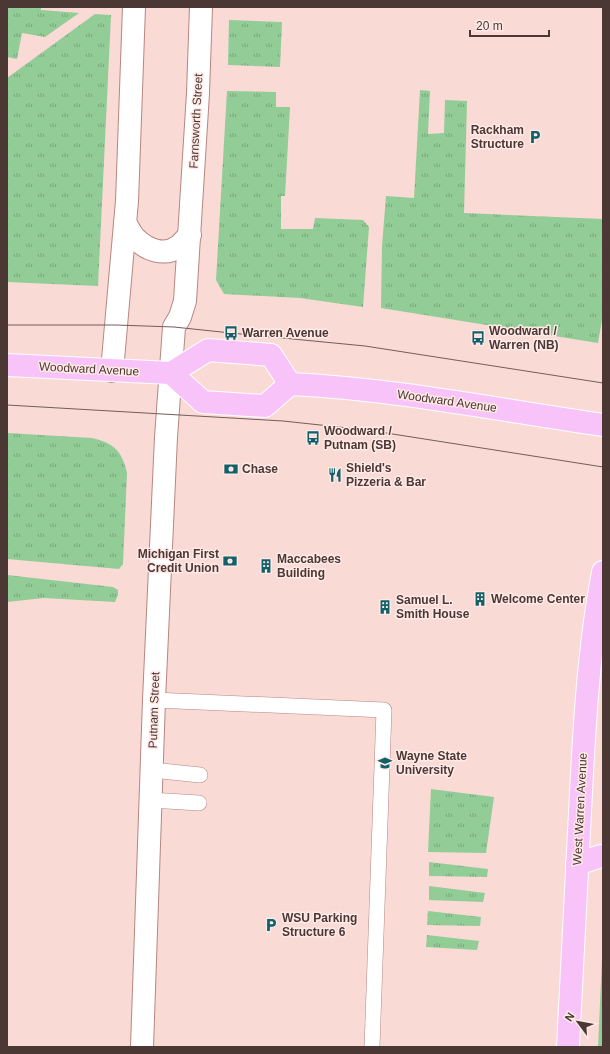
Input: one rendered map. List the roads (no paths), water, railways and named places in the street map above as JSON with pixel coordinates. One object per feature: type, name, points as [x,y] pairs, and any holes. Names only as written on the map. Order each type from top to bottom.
[{"type":"main road","points":[[208,350],[271,355],[290,384],[265,406],[203,402],[171,373],[208,350]]},
{"type":"main road","name":"Woodward Avenue","points":[[7,365],[171,373]]},
{"type":"main road","name":"Woodward Avenue","points":[[290,384],[361,389],[425,397],[603,425]]},
{"type":"main road","name":"West Warren Avenue","points":[[568,1047],[588,683],[598,598],[603,572]]},
{"type":"main road","points":[[577,864],[603,856]]},
{"type":"street","points":[[112,371],[125,223],[134,7]]},
{"type":"street","name":"Farnsworth Street","points":[[171,373],[174,327],[180,317],[185,301],[198,93],[201,7]]},
{"type":"street","points":[[125,223],[135,238],[148,247],[159,252],[172,250],[178,247],[190,235]]},
{"type":"street","name":"Putnam Street","points":[[142,1047],[154,700],[165,445],[171,373]]},
{"type":"lane","points":[[154,700],[384,710],[372,1047]]},
{"type":"lane","points":[[152,770],[200,775]]},
{"type":"lane","points":[[150,800],[199,803]]},
{"type":"tram line","points":[[7,325],[116,325],[174,327],[365,346],[603,383]]},
{"type":"tram line","points":[[7,405],[283,421],[367,430],[603,467]]},
{"type":"place","name":"Rackham Structure","points":[[535,137]]},
{"type":"place","name":"Warren Avenue","points":[[231,333]]},
{"type":"place","name":"Woodward / Warren (NB)","points":[[478,338]]},
{"type":"place","name":"Woodward / Putnam (SB)","points":[[313,438]]},
{"type":"place","name":"Chase","points":[[231,469]]},
{"type":"place","name":"Shield's Pizzeria & Bar","points":[[335,475]]},
{"type":"place","name":"Michigan First Credit Union","points":[[230,561]]},
{"type":"place","name":"Maccabees Building","points":[[266,566]]},
{"type":"place","name":"Welcome Center","points":[[480,599]]},
{"type":"place","name":"Samuel L. Smith House","points":[[385,607]]},
{"type":"place","name":"Wayne State University","points":[[385,763]]},
{"type":"place","name":"WSU Parking Structure 6","points":[[271,925]]}]
